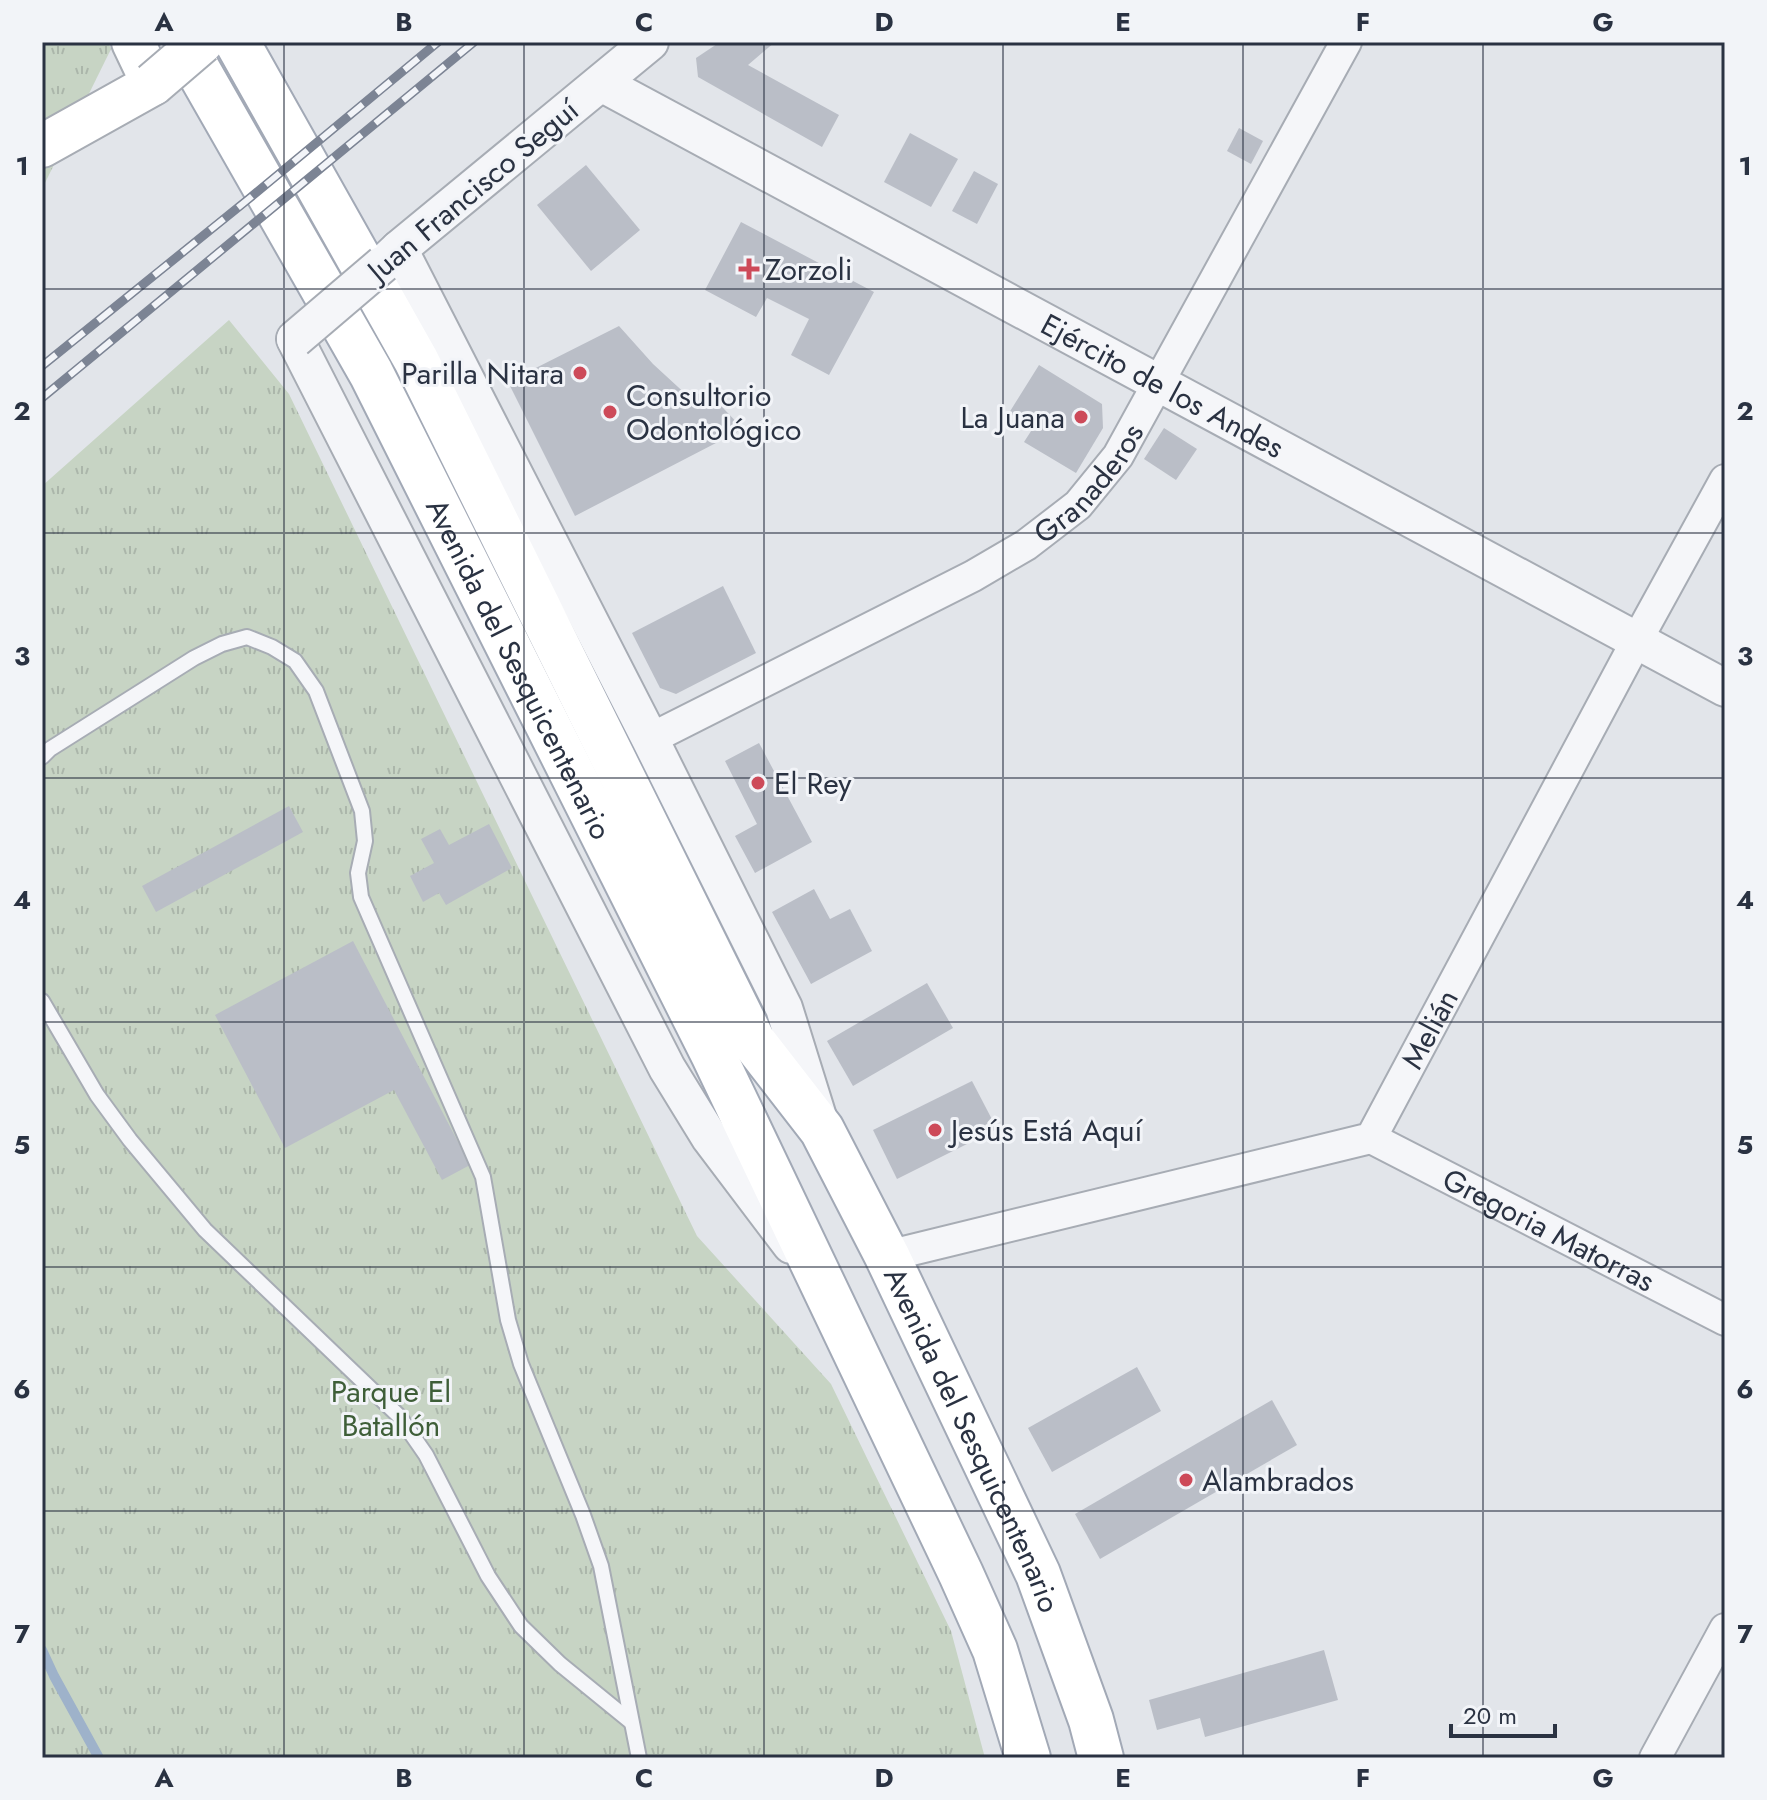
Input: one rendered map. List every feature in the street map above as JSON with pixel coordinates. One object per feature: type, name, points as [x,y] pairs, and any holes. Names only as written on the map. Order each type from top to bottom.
[{"type":"main road","points":[[133,42],[153,84]]},
{"type":"main road","name":"Avenida del Sesquicentenario","points":[[182,42],[371,373],[706,1040],[961,1574],[995,1650],[1028,1758]]},
{"type":"main road","points":[[42,146],[153,84],[202,42]]},
{"type":"main road","name":"Avenida del Sesquicentenario","points":[[237,42],[416,360],[753,1041],[822,1130],[887,1256],[1038,1574],[1091,1720],[1101,1758]]},
{"type":"street","name":"Juan Francisco Seguí","points":[[295,339],[650,42]]},
{"type":"street","name":"Granaderos","points":[[650,739],[973,576],[1026,545],[1078,505],[1118,456],[1346,42]]},
{"type":"street","name":"Ejército de los Andes","points":[[601,83],[1725,688]]},
{"type":"street","name":"Avenida del Sesquicentenario","points":[[391,256],[650,739],[784,1008],[822,1130]]},
{"type":"street","name":"Avenida del Sesquicentenario","points":[[295,339],[667,1068],[710,1138],[829,1295]]},
{"type":"street","name":"Melián","points":[[1371,1138],[1725,480]]},
{"type":"street","points":[[887,1256],[1371,1138]]},
{"type":"street","name":"Gregoria Matorras","points":[[1371,1138],[1725,1320]]},
{"type":"street","points":[[1655,1758],[1725,1629]]},
{"type":"lane","points":[[42,757],[194,658],[222,644],[247,637],[295,661],[316,691],[362,811],[365,841],[358,873],[361,897],[483,1177],[508,1320],[521,1364],[601,1566],[639,1758]]},
{"type":"lane","points":[[42,1001],[97,1095],[205,1230],[399,1416],[426,1455],[488,1576],[521,1626],[560,1664],[630,1721]]},
{"type":"green space","points":[[42,42],[108,42],[111,49],[42,189]]},
{"type":"green space","name":"Parque El Batallón","points":[[229,320],[289,394],[697,1236],[831,1384],[951,1631],[985,1758],[42,1758],[42,486]]},
{"type":"building","points":[[720,42],[775,42],[748,65],[839,115],[822,147],[698,77],[696,58]]},
{"type":"building","points":[[1239,128],[1263,141],[1251,164],[1227,151]]},
{"type":"building","points":[[910,133],[958,159],[931,207],[884,182]]},
{"type":"building","points":[[586,165],[640,230],[591,271],[537,205]]},
{"type":"building","points":[[974,171],[998,184],[977,224],[952,211]]},
{"type":"building","points":[[741,222],[874,292],[829,375],[791,355],[809,319],[767,298],[756,317],[705,290]]},
{"type":"building","points":[[619,326],[653,364],[690,398],[706,390],[743,429],[575,516],[508,382]]},
{"type":"building","points":[[1039,365],[1102,404],[1103,428],[1076,473],[1024,442],[1033,428],[1009,413]]},
{"type":"building","points":[[1164,428],[1197,449],[1176,480],[1144,459]]},
{"type":"building","points":[[723,586],[756,653],[676,694],[660,688],[632,633]]},
{"type":"building","points":[[759,743],[812,842],[755,873],[735,836],[757,824],[725,761]]},
{"type":"building","points":[[289,806],[303,832],[156,912],[142,886]]},
{"type":"building","points":[[489,824],[512,868],[446,905],[439,893],[423,902],[410,876],[434,863],[421,839],[440,829],[449,845]]},
{"type":"building","points":[[814,889],[830,919],[850,909],[872,951],[811,984],[772,912]]},
{"type":"building","points":[[353,941],[470,1165],[442,1180],[394,1090],[285,1148],[215,1015]]},
{"type":"building","points":[[927,983],[953,1028],[853,1086],[827,1041]]},
{"type":"building","name":"Jesús Está Aquí","points":[[972,1081],[997,1129],[897,1179],[873,1130]]},
{"type":"building","points":[[1137,1367],[1161,1411],[1052,1472],[1028,1428]]},
{"type":"building","name":"Alambrados","points":[[1272,1400],[1297,1445],[1100,1559],[1075,1514]]},
{"type":"building","points":[[1324,1650],[1338,1700],[1205,1737],[1200,1718],[1157,1730],[1149,1700]]},
{"type":"waterway","points":[[42,1650],[99,1758]]},
{"type":"railway","points":[[42,366],[438,42]]},
{"type":"railway","points":[[42,398],[474,42]]},
{"type":"place","name":"Zorzoli","points":[[749,269]]},
{"type":"place","name":"Parilla Nitara","points":[[580,373]]},
{"type":"place","name":"Consultorio Odontológico","points":[[610,412]]},
{"type":"place","name":"La Juana","points":[[1081,417]]},
{"type":"place","name":"El Rey","points":[[758,783]]},
{"type":"place","name":"Jesús Está Aquí","points":[[935,1130]]},
{"type":"place","name":"Alambrados","points":[[1186,1480]]}]
